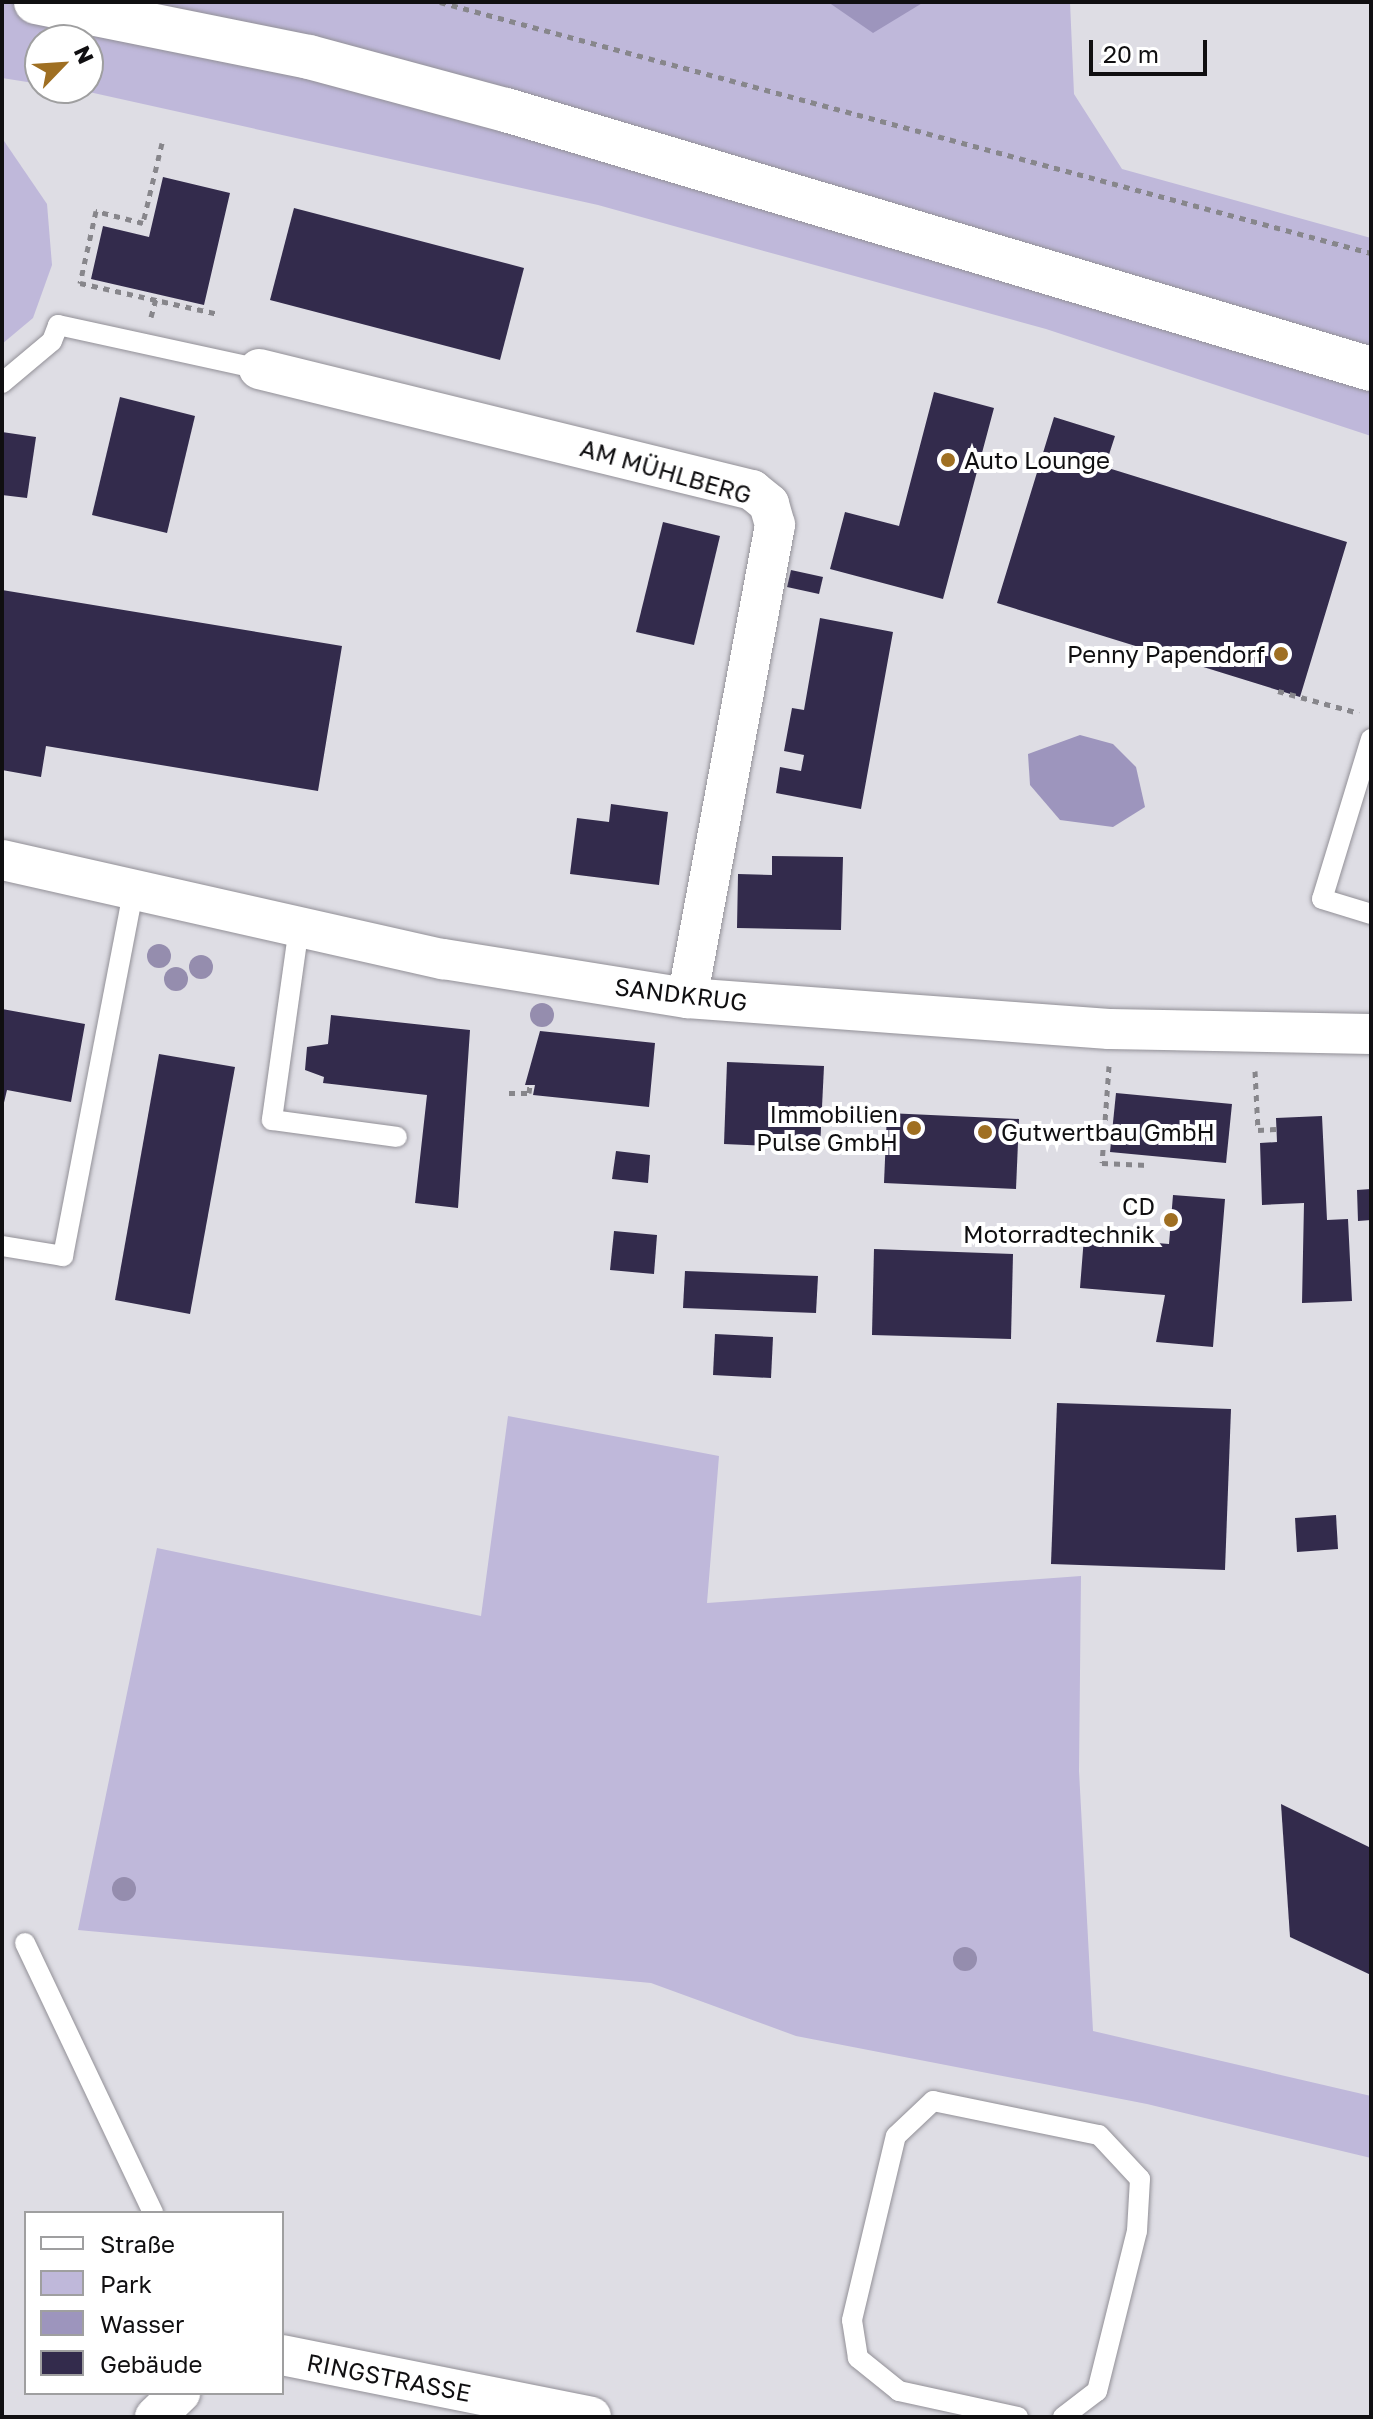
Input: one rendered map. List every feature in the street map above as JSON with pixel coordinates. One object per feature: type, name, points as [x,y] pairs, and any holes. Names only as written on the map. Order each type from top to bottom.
[{"type":"main road","points":[[36,2],[309,57],[491,106],[1371,369]]},
{"type":"street","name":"AM MÜHLBERG","points":[[259,369],[536,433],[752,490],[769,504],[775,525],[687,998]]},
{"type":"street","name":"SANDKRUG","points":[[2,860],[299,927],[687,998],[1109,1029],[1371,1034]]},
{"type":"street","name":"RINGSTRASSE","points":[[284,2355],[591,2417]]},
{"type":"street","points":[[155,2417],[178,2395]]},
{"type":"lane","points":[[2,383],[52,341],[58,325],[259,369]]},
{"type":"lane","points":[[1371,739],[1322,899],[1371,914]]},
{"type":"lane","points":[[2,1246],[63,1256],[133,892]]},
{"type":"lane","points":[[299,927],[272,1120],[397,1137]]},
{"type":"lane","points":[[25,1943],[152,2211]]},
{"type":"lane","points":[[1018,2417],[899,2391],[858,2358],[852,2320],[896,2136],[933,2101],[1099,2135],[1140,2179],[1137,2231],[1097,2391],[1063,2417]]},
{"type":"path","points":[[440,2],[1371,253]]},
{"type":"path","points":[[162,143],[143,223],[96,211],[80,283],[219,314]]},
{"type":"path","points":[[1278,691],[1371,717]]},
{"type":"path","points":[[1110,1051],[1102,1163],[1148,1165]]},
{"type":"path","points":[[1255,1070],[1258,1130],[1276,1129]]},
{"type":"path","points":[[509,1093],[529,1093],[530,1085]]},
{"type":"green space","points":[[2,2],[1070,2],[1074,94],[1122,169],[1371,238],[1371,436],[1046,329],[598,205],[104,95],[104,24],[24,24],[24,81],[2,78]]},
{"type":"green space","points":[[2,138],[47,204],[52,265],[33,318],[2,344]]},
{"type":"green space","points":[[508,1416],[719,1456],[707,1603],[1081,1576],[1079,1771],[1093,2031],[1371,2096],[1371,2158],[1147,2104],[796,2036],[651,1983],[78,1930],[157,1548],[481,1616]]},
{"type":"water","points":[[828,2],[924,2],[873,33]]},
{"type":"water","points":[[1080,735],[1113,744],[1136,767],[1145,807],[1113,827],[1060,820],[1030,785],[1028,754]]},
{"type":"building","points":[[163,177],[230,193],[204,305],[91,279],[103,226],[149,237]]},
{"type":"building","points":[[294,208],[524,268],[500,360],[270,300]]},
{"type":"building","name":"Auto Lounge","points":[[934,392],[994,408],[943,599],[830,569],[845,512],[899,526]]},
{"type":"building","points":[[120,397],[195,416],[167,533],[92,515]]},
{"type":"building","points":[[1054,417],[1115,436],[1105,467],[1347,542],[1300,697],[997,603]]},
{"type":"building","points":[[2,432],[36,437],[27,498],[2,495]]},
{"type":"building","points":[[663,522],[720,536],[694,645],[636,632]]},
{"type":"building","points":[[791,570],[823,577],[819,594],[787,587]]},
{"type":"building","points":[[2,590],[342,646],[318,791],[46,746],[41,777],[2,770]]},
{"type":"building","points":[[820,618],[893,632],[861,809],[776,793],[780,767],[801,771],[804,755],[784,751],[792,708],[804,710]]},
{"type":"building","points":[[611,804],[668,812],[659,885],[570,874],[577,818],[609,822]]},
{"type":"building","points":[[772,856],[843,857],[841,930],[737,928],[738,874],[772,875]]},
{"type":"building","points":[[2,1009],[85,1024],[71,1102],[7,1090],[2,1111]]},
{"type":"building","points":[[331,1015],[470,1030],[458,1208],[415,1203],[427,1095],[323,1083],[324,1077],[305,1070],[307,1047],[328,1044]]},
{"type":"building","points":[[540,1031],[655,1043],[649,1107],[533,1095],[535,1085],[525,1085]]},
{"type":"building","points":[[159,1054],[235,1067],[190,1314],[115,1300]]},
{"type":"building","points":[[727,1062],[824,1066],[820,1148],[724,1144]]},
{"type":"building","points":[[1116,1093],[1232,1104],[1226,1163],[1110,1152]]},
{"type":"building","points":[[887,1113],[1019,1119],[1016,1189],[884,1183]]},
{"type":"building","points":[[1322,1116],[1327,1220],[1348,1219],[1352,1301],[1302,1303],[1304,1203],[1262,1205],[1260,1143],[1277,1142],[1276,1118]]},
{"type":"building","points":[[616,1151],[650,1155],[648,1183],[612,1179]]},
{"type":"building","points":[[1371,1189],[1371,1220],[1358,1221],[1357,1190]]},
{"type":"building","points":[[1173,1195],[1225,1199],[1213,1347],[1156,1342],[1165,1295],[1080,1288],[1084,1237],[1169,1244]]},
{"type":"building","points":[[614,1231],[657,1235],[654,1274],[610,1270]]},
{"type":"building","points":[[874,1249],[1013,1254],[1011,1339],[872,1335]]},
{"type":"building","points":[[685,1271],[818,1276],[816,1313],[683,1308]]},
{"type":"building","points":[[715,1334],[773,1337],[771,1378],[713,1375]]},
{"type":"building","points":[[1057,1403],[1231,1409],[1225,1570],[1051,1564]]},
{"type":"building","points":[[1336,1515],[1338,1549],[1297,1552],[1295,1518]]},
{"type":"building","points":[[1281,1804],[1371,1848],[1371,1975],[1290,1937]]},
{"type":"place","name":"Auto Lounge","points":[[948,460]]},
{"type":"place","name":"Penny Papendorf","points":[[1281,654]]},
{"type":"place","name":"Immobilien Pulse GmbH","points":[[914,1128]]},
{"type":"place","name":"Gutwertbau GmbH","points":[[985,1132]]},
{"type":"place","name":"CD Motorradtechnik","points":[[1171,1220]]}]
